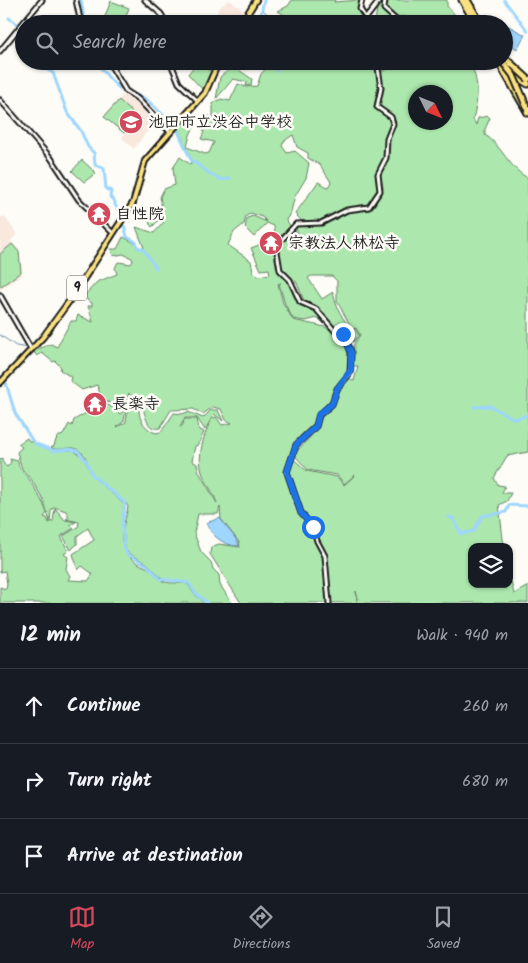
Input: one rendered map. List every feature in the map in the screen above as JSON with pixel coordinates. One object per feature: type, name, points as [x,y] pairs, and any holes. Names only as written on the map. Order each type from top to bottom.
[{"type":"highway","points":[[465,0],[473,15]]},
{"type":"highway","points":[[513,68],[527,80]]},
{"type":"highway","points":[[503,70],[528,109]]},
{"type":"highway","points":[[510,70],[528,109]]},
{"type":"highway","points":[[505,73],[527,80]]},
{"type":"highway","points":[[505,73],[522,93]]},
{"type":"highway","points":[[527,80],[520,84],[528,109]]},
{"type":"main road","points":[[247,15],[256,0]]},
{"type":"main road","name":"9","points":[[1,381],[31,349],[63,310],[134,199],[144,161],[198,101],[207,88],[215,70]]},
{"type":"street","points":[[30,15],[42,0]]},
{"type":"street","points":[[76,0],[79,15]]},
{"type":"street","points":[[145,0],[162,15]]},
{"type":"street","points":[[362,0],[360,9],[364,15]]},
{"type":"street","points":[[369,15],[376,8],[380,0]]},
{"type":"street","points":[[385,0],[384,9],[391,15]]},
{"type":"street","points":[[0,51],[15,33]]},
{"type":"street","points":[[115,70],[126,91],[138,99],[170,132]]},
{"type":"street","points":[[174,70],[180,83],[198,101]]},
{"type":"street","points":[[329,603],[324,556],[313,527],[301,513],[287,472],[296,445],[316,426],[319,414],[332,404],[337,389],[350,373],[351,352],[345,337],[335,331],[320,312],[299,300],[290,280],[280,270],[276,246],[296,224],[321,223],[347,210],[369,207],[380,191],[378,174],[385,161],[386,139],[393,124],[391,117],[377,105],[381,88],[378,70]]},
{"type":"street","points":[[0,100],[51,158],[77,197],[114,233]]},
{"type":"street","points":[[0,295],[31,349]]},
{"type":"shaded area","points":[[229,0],[247,12],[245,15],[217,15],[218,9]]},
{"type":"shaded area","name":"池田市立渋谷中学校","points":[[125,93],[137,100],[153,118],[153,123],[134,149],[122,138],[124,134],[103,116]]},
{"type":"shaded area","points":[[4,216],[17,234],[11,241],[19,251],[22,275],[0,290],[0,218]]},
{"type":"green space","points":[[292,0],[335,0],[334,2],[359,0],[358,8],[362,15],[284,15],[278,11],[288,6]]},
{"type":"green space","points":[[382,0],[381,9],[389,15],[376,15],[378,3]]},
{"type":"green space","points":[[386,0],[447,0],[447,6],[455,15],[394,15],[385,8]]},
{"type":"green space","points":[[111,1],[129,8],[126,15],[105,15]]},
{"type":"green space","points":[[191,70],[209,70],[213,72],[204,91],[188,74]]},
{"type":"green space","points":[[228,70],[239,70],[252,79],[251,85],[246,86],[247,82],[233,79],[216,99],[220,77]]},
{"type":"green space","points":[[265,70],[377,70],[378,86],[374,108],[391,121],[391,128],[385,139],[385,158],[377,174],[377,191],[368,206],[343,209],[331,217],[319,221],[302,221],[295,214],[318,182],[328,187],[331,182],[320,165],[308,158],[308,153],[297,147],[293,135],[284,141],[282,146],[287,153],[295,151],[309,163],[306,178],[295,196],[290,215],[286,219],[290,226],[280,237],[275,235],[274,226],[267,223],[254,237],[245,228],[247,218],[253,216],[267,222],[262,217],[251,213],[246,216],[244,224],[234,232],[228,245],[251,261],[253,271],[258,276],[270,274],[269,269],[261,270],[251,248],[267,242],[273,246],[280,274],[290,281],[299,303],[310,308],[313,305],[305,303],[296,281],[293,283],[281,269],[277,246],[295,230],[301,244],[296,228],[302,225],[324,225],[350,211],[369,210],[375,205],[383,188],[380,175],[387,160],[388,141],[395,125],[391,114],[380,106],[383,86],[381,70],[473,70],[477,94],[473,119],[476,125],[478,118],[488,116],[490,118],[485,129],[485,135],[516,169],[528,178],[528,452],[507,456],[494,478],[498,485],[505,486],[502,493],[511,493],[507,501],[499,505],[504,543],[468,543],[468,588],[512,588],[514,594],[528,586],[528,603],[359,603],[356,591],[357,603],[241,603],[210,554],[211,547],[219,544],[240,547],[239,542],[221,519],[220,507],[218,514],[198,514],[194,533],[201,552],[211,562],[213,569],[219,575],[220,585],[232,603],[208,603],[196,593],[189,583],[163,579],[148,564],[128,553],[125,548],[123,528],[128,507],[126,503],[93,475],[86,458],[77,449],[51,448],[54,446],[57,437],[63,435],[69,424],[72,426],[74,420],[86,413],[91,415],[100,402],[112,407],[120,414],[126,409],[124,421],[117,427],[126,422],[128,406],[139,410],[144,424],[149,430],[156,433],[161,432],[174,413],[182,414],[188,412],[203,418],[211,410],[218,410],[223,421],[214,414],[205,430],[197,418],[184,419],[197,419],[199,429],[204,432],[198,445],[195,446],[192,461],[197,464],[199,472],[217,503],[203,475],[200,461],[204,438],[212,418],[216,417],[222,425],[232,423],[226,420],[221,409],[213,407],[203,414],[193,409],[171,410],[160,428],[155,428],[149,425],[142,405],[133,401],[129,393],[125,404],[119,410],[102,400],[97,385],[82,390],[70,381],[71,377],[60,370],[61,367],[55,361],[53,362],[42,353],[37,356],[33,351],[51,344],[57,347],[71,321],[76,321],[78,315],[93,322],[88,306],[92,306],[92,303],[87,300],[85,295],[97,282],[117,274],[115,268],[118,262],[131,264],[133,261],[132,258],[123,254],[113,256],[111,249],[117,249],[123,237],[135,243],[138,248],[144,248],[136,227],[154,233],[164,222],[160,219],[152,227],[149,223],[160,208],[160,197],[164,189],[175,185],[173,168],[180,157],[190,164],[192,161],[177,127],[187,115],[196,123],[187,147],[205,154],[209,153],[214,142],[201,139],[204,132],[201,126],[208,116],[213,118],[213,103],[221,99],[230,101],[238,84],[246,87],[257,86],[261,74]],"holes":[[[311,276],[332,276],[337,281],[337,301],[352,329],[356,328],[360,335],[354,344],[353,366],[358,366],[354,381],[348,378],[330,399],[332,393],[348,372],[349,356],[344,338],[325,327],[293,320],[283,303],[278,284],[281,283],[279,284],[285,304],[293,319],[305,321],[318,318],[324,324],[329,320],[348,335],[353,342],[359,335],[355,329],[352,330],[342,317],[333,292],[322,299],[308,278]],[[327,403],[317,415],[315,432],[296,452],[296,457],[308,470],[337,475],[344,484],[355,475],[344,485],[337,477],[307,471],[290,456],[300,436],[315,422],[317,413]]]},
{"type":"green space","points":[[119,100],[137,117],[124,133],[104,117]]},
{"type":"green space","points":[[82,160],[96,173],[84,182],[72,171]]},
{"type":"green space","points":[[12,244],[19,252],[21,272],[0,287],[0,254]]},
{"type":"green space","points":[[27,438],[29,441],[53,451],[73,450],[84,458],[92,476],[125,505],[122,542],[129,556],[136,562],[149,568],[162,581],[188,584],[194,594],[205,603],[0,603],[0,587],[6,589],[7,584],[5,571],[0,572],[0,460],[2,458],[3,463],[7,467],[11,462],[10,459],[18,461],[19,467],[44,504],[47,513],[44,517],[47,518],[49,523],[53,521],[55,508],[65,520],[76,522],[70,525],[74,528],[61,536],[68,551],[64,554],[68,557],[66,569],[70,576],[68,580],[88,581],[93,574],[82,566],[78,570],[73,554],[94,540],[88,528],[77,536],[77,544],[71,550],[63,536],[78,527],[79,522],[66,519],[69,517],[66,511],[54,507],[51,511],[50,522],[43,499],[31,479],[22,469],[17,452],[22,447],[18,444]]},
{"type":"water","points":[[513,28],[525,35],[517,49],[513,47]]},
{"type":"water","points":[[220,518],[239,546],[223,542],[211,532],[206,523]]},
{"type":"waterway","points":[[81,0],[83,15]]},
{"type":"waterway","points":[[261,15],[264,0]]},
{"type":"waterway","points":[[504,0],[528,31]]},
{"type":"waterway","points":[[263,10],[268,15]]},
{"type":"waterway","points":[[9,18],[15,22]]},
{"type":"waterway","points":[[48,70],[53,73],[67,112],[81,131],[88,147],[94,153],[95,165],[104,168],[106,189],[111,191],[110,197],[122,215],[120,220],[125,228],[127,237],[136,242],[137,247],[143,249],[156,268]]},
{"type":"waterway","points":[[103,70],[124,91]]},
{"type":"waterway","points":[[131,93],[146,99],[174,125]]},
{"type":"waterway","points":[[176,127],[191,160],[213,176],[223,180],[230,178]]},
{"type":"waterway","points":[[0,335],[16,346],[29,348]]},
{"type":"waterway","points":[[0,380],[6,383],[15,413],[36,444],[55,451],[70,449],[78,451],[87,462],[92,475],[125,503],[122,526],[124,548],[127,554],[147,565],[161,579],[189,583],[195,593],[207,603]]},
{"type":"waterway","points":[[474,407],[490,406],[515,419],[528,415]]},
{"type":"waterway","points":[[449,517],[453,518],[461,534],[474,531],[482,516],[506,512],[509,505],[528,506]]},
{"type":"place","name":"池田市立渋谷中学校","points":[[131,122]]},
{"type":"place","name":"自性院","points":[[99,214]]},
{"type":"place","name":"宗教法人林松寺","points":[[271,243]]},
{"type":"place","name":"長楽寺","points":[[95,404]]},
{"type":"route","points":[[313,527],[301,513],[287,472],[292,462],[296,445],[316,426],[319,414],[332,404],[337,389],[350,373],[351,352],[343,334]]}]
